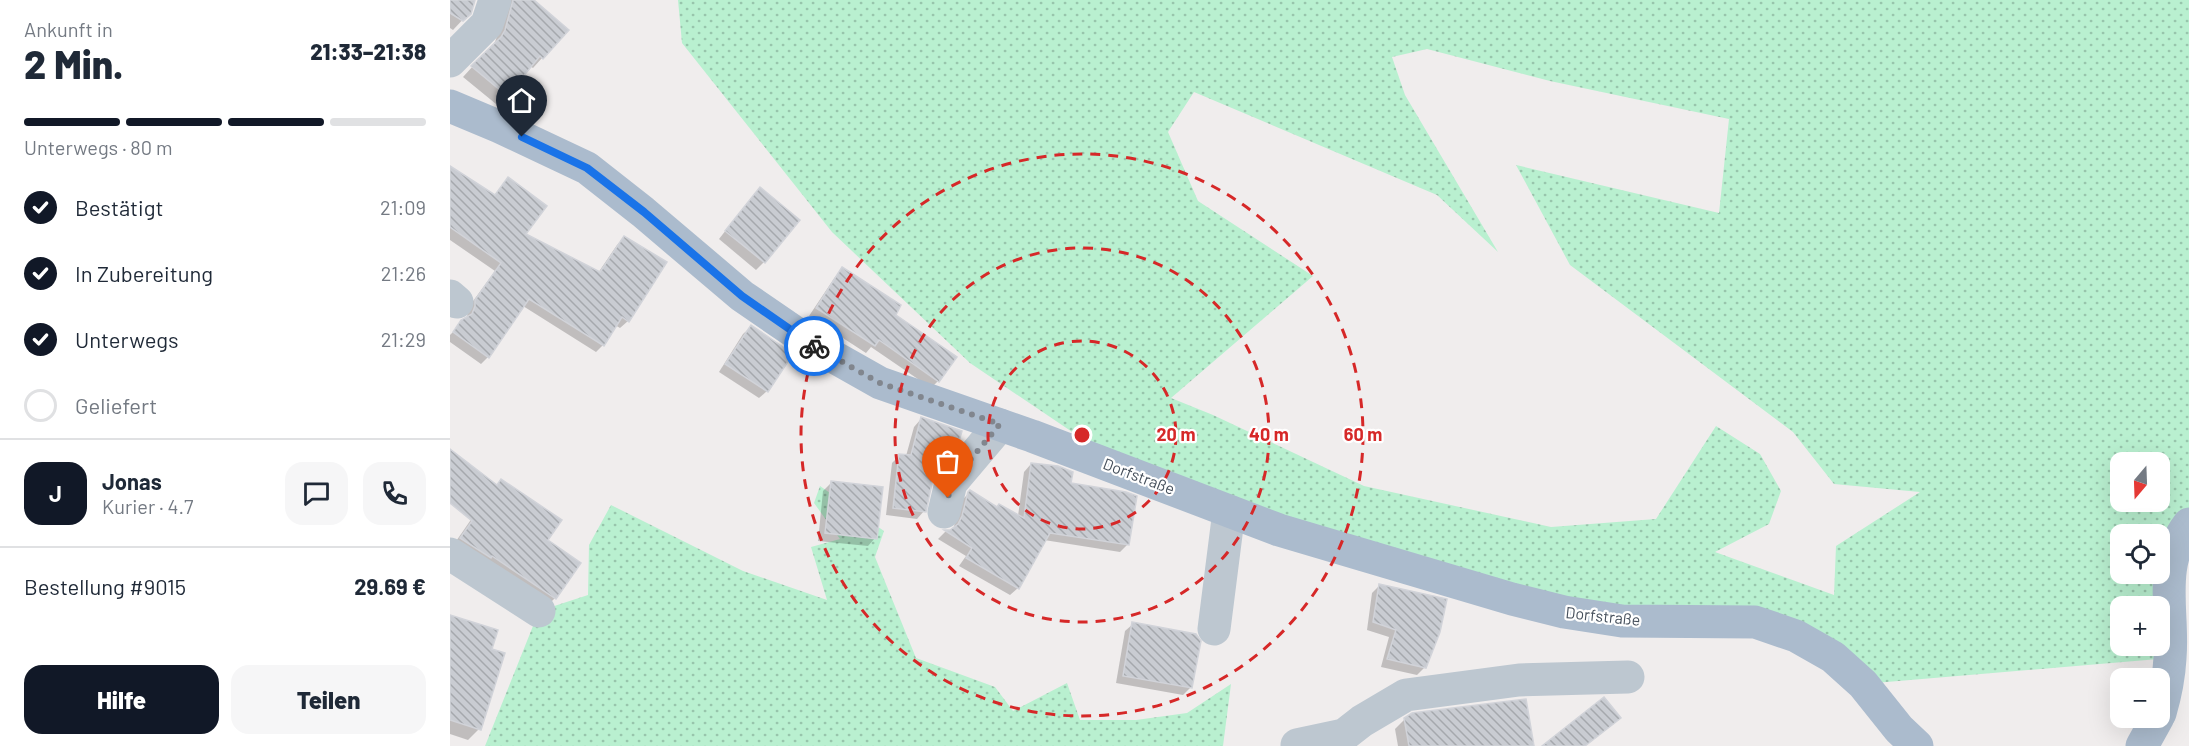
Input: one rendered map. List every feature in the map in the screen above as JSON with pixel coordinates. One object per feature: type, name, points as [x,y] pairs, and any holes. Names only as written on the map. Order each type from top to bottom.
[{"type":"main road","name":"Dorfstraße","points":[[450,106],[587,168],[644,212],[742,296],[818,348],[880,383],[1000,424],[1279,531],[1564,612],[1623,621],[1755,622],[1796,636],[1833,657],[1863,684],[1899,729],[1917,746]]},
{"type":"main road","points":[[2168,668],[2171,558],[2180,536],[2189,524]]},
{"type":"main road","points":[[2142,746],[2152,728]]},
{"type":"street","points":[[450,61],[488,24],[495,0]]},
{"type":"street","points":[[944,512],[951,483],[1000,424]]},
{"type":"street","points":[[1214,629],[1229,511]]},
{"type":"street","points":[[450,554],[538,611]]},
{"type":"street","points":[[1297,745],[1344,735],[1362,721],[1406,695],[1519,680],[1628,677]]},
{"type":"green space","points":[[678,0],[2189,0],[2189,537],[2170,658],[1863,684],[1796,636],[1623,621],[1133,473],[970,363],[832,232],[682,43]],"holes":[[[1427,49],[1550,81],[1729,119],[1719,213],[1516,165],[1570,265],[1793,432],[1834,484],[1920,492],[1836,546],[1834,595],[1715,552],[1769,524],[1781,491],[1760,454],[1716,426],[1656,519],[1551,527],[1364,486],[1213,415],[1171,398],[1313,276],[1198,201],[1168,132],[1194,92],[1437,195],[1498,252],[1405,95],[1392,57]]]},
{"type":"green space","points":[[820,486],[884,531],[875,557],[916,658],[995,687],[1013,711],[1067,683],[1080,720],[1136,720],[1187,713],[1231,684],[1223,746],[485,746],[539,611],[588,595],[589,545],[611,505],[743,571],[827,600],[811,547],[840,539],[814,503]]},
{"type":"building","points":[[450,0],[475,0],[471,14],[463,21],[450,13]]},
{"type":"building","points":[[513,0],[534,0],[569,30],[543,59],[540,56],[507,96],[471,66],[501,37]]},
{"type":"building","points":[[450,166],[495,195],[508,177],[547,206],[526,234],[600,272],[624,236],[667,262],[629,322],[622,317],[604,346],[529,299],[489,358],[453,332],[461,320],[472,314],[475,300],[501,263],[450,227]]},
{"type":"building","points":[[760,187],[800,220],[765,263],[725,231]]},
{"type":"building","points":[[842,267],[901,305],[896,315],[957,357],[939,382],[879,340],[875,346],[816,308]]},
{"type":"building","points":[[751,325],[793,354],[768,392],[725,364]]},
{"type":"building","points":[[921,417],[962,431],[958,445],[933,478],[926,512],[893,508],[899,454],[911,455]]},
{"type":"building","points":[[450,449],[497,485],[501,479],[562,520],[548,540],[581,563],[556,599],[492,556],[491,558],[460,538],[472,521],[450,503]]},
{"type":"building","points":[[1031,463],[1058,466],[1073,472],[1071,483],[1137,496],[1129,545],[1050,533],[1019,589],[966,558],[972,548],[944,530],[950,530],[958,524],[968,492],[970,490],[997,507],[999,504],[1024,518]]},
{"type":"building","points":[[831,481],[883,487],[877,539],[825,533]]},
{"type":"building","points":[[1379,584],[1447,599],[1440,632],[1426,668],[1387,659],[1396,630],[1373,622]]},
{"type":"building","points":[[450,615],[498,630],[492,649],[505,653],[481,730],[450,720]]},
{"type":"building","points":[[1132,622],[1196,634],[1201,641],[1192,688],[1123,676]]},
{"type":"building","points":[[1604,697],[1621,718],[1585,746],[1542,746]]},
{"type":"building","points":[[1526,699],[1534,746],[1409,746],[1404,718],[1412,713]]},
{"type":"way so far","points":[[814,346],[880,383],[1000,424],[951,483],[948,498]]},
{"type":"route","points":[[522,137],[587,168],[644,212],[742,296],[814,346]]}]
